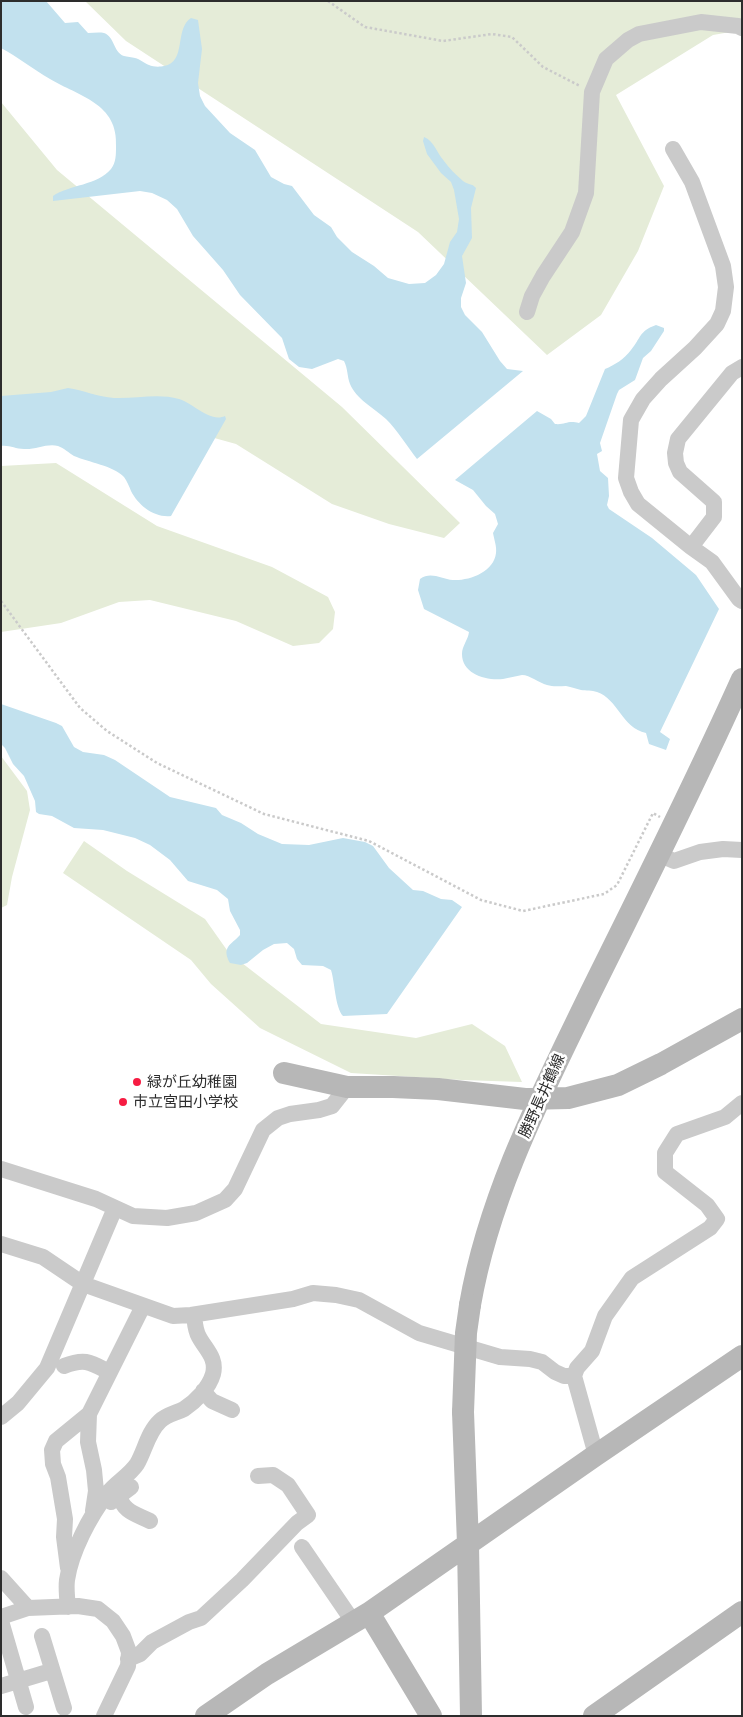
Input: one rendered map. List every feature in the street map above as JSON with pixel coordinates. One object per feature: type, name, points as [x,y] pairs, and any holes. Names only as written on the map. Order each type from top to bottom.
[{"type":"street","points":[[527,312],[532,296],[542,276],[572,232],[586,193],[592,92],[606,59],[628,40],[639,34],[700,22],[742,28]]},
{"type":"street","points":[[674,149],[692,182],[723,266],[726,287],[723,311],[717,324],[701,342],[661,379],[643,400],[631,420],[626,478],[638,504],[712,562],[742,601]]},
{"type":"street","points":[[691,547],[714,517],[714,502],[680,472],[676,463],[675,453],[678,439],[732,373],[742,367]]},
{"type":"street","name":"勝野長井鶴線","points":[[471,1716],[468,1544],[463,1412],[466,1334],[478,1265],[499,1196],[539,1098],[672,823],[740,688]]},
{"type":"street","points":[[658,854],[674,860],[700,852],[742,850]]},
{"type":"street","points":[[284,1073],[347,1087],[438,1089],[525,1099],[568,1098],[618,1085],[661,1064],[742,1019]]},
{"type":"street","points":[[1,1169],[96,1199],[133,1216],[167,1218],[196,1213],[225,1200],[234,1190],[263,1130],[278,1118],[332,1106],[347,1087]]},
{"type":"street","points":[[596,1455],[574,1376],[577,1368],[592,1351],[605,1316],[632,1278],[710,1228],[717,1220],[707,1205],[665,1172],[665,1153],[677,1134],[724,1116],[742,1103]]},
{"type":"street","points":[[1,1417],[18,1403],[47,1368],[115,1208]]},
{"type":"street","points":[[1,1244],[43,1257],[82,1284],[173,1316],[194,1315],[313,1293],[336,1295],[359,1300],[419,1334],[500,1357],[530,1359],[542,1362],[564,1376],[574,1376]]},
{"type":"street","points":[[92,1518],[96,1491],[88,1442],[89,1414],[142,1306]]},
{"type":"street","points":[[68,1607],[67,1581],[73,1557],[92,1518],[108,1493],[135,1466],[154,1428],[161,1419],[184,1408],[209,1385],[213,1372],[212,1357],[199,1338],[195,1328],[194,1315]]},
{"type":"street","points":[[206,1716],[267,1674],[362,1618],[742,1356]]},
{"type":"street","points":[[64,1366],[78,1360],[92,1363],[109,1372]]},
{"type":"street","points":[[203,1391],[212,1401],[232,1410]]},
{"type":"street","points":[[69,1573],[64,1537],[65,1519],[58,1477],[53,1464],[52,1450],[56,1441],[89,1414]]},
{"type":"street","points":[[128,1659],[140,1654],[152,1642],[189,1622],[201,1618],[242,1580],[297,1522],[308,1515],[288,1485],[273,1475],[258,1476]]},
{"type":"street","points":[[92,1518],[103,1511],[114,1498],[125,1491],[121,1505],[150,1521]]},
{"type":"street","points":[[302,1547],[362,1618],[431,1716]]},
{"type":"street","points":[[1,1578],[28,1608]]},
{"type":"street","points":[[1,1617],[28,1608],[78,1606],[98,1609],[113,1621],[123,1636],[129,1652],[128,1666],[104,1716]]},
{"type":"street","points":[[594,1716],[742,1612]]},
{"type":"street","points":[[1,1621],[26,1707]]},
{"type":"street","points":[[42,1636],[51,1671],[64,1708]]},
{"type":"street","points":[[1,1686],[51,1671]]},
{"type":"path","points":[[328,1],[365,27],[443,41],[492,34],[512,37],[543,67],[592,92]]},
{"type":"path","points":[[1,601],[80,708],[107,731],[157,763],[264,814],[368,841],[481,900],[523,911],[604,894],[617,885],[652,813],[672,823]]},
{"type":"green space","points":[[85,1],[742,1],[742,30],[713,35],[616,95],[664,186],[638,251],[601,315],[547,355],[418,232],[126,41]]},
{"type":"green space","points":[[1,102],[57,170],[342,407],[460,523],[444,538],[389,524],[332,504],[236,444],[113,410],[1,411]]},
{"type":"green space","points":[[56,463],[157,526],[272,567],[328,597],[335,612],[333,629],[319,643],[293,646],[236,621],[150,600],[119,602],[61,623],[1,632],[1,466]]},
{"type":"green space","points":[[1,756],[27,791],[30,810],[12,877],[7,905],[1,908]]},
{"type":"green space","points":[[84,841],[127,871],[205,919],[229,953],[321,1024],[416,1038],[472,1024],[505,1046],[522,1082],[351,1073],[260,1028],[211,984],[191,960],[63,873]]},
{"type":"water","points":[[1,1],[46,1],[65,23],[78,22],[88,33],[104,33],[108,35],[120,54],[154,66],[171,63],[176,58],[186,23],[191,18],[198,20],[202,49],[198,83],[200,96],[205,106],[230,133],[255,150],[271,177],[292,186],[314,215],[331,227],[337,237],[352,252],[374,266],[388,278],[409,284],[425,283],[436,275],[444,264],[450,242],[457,232],[459,219],[451,182],[441,173],[427,154],[423,141],[424,137],[427,139],[463,181],[476,188],[471,208],[472,238],[462,256],[466,283],[461,298],[461,307],[465,315],[482,332],[507,369],[523,371],[417,459],[390,423],[356,394],[349,381],[344,361],[338,359],[312,369],[299,367],[289,359],[282,338],[240,295],[223,270],[193,236],[177,209],[167,200],[152,193],[140,191],[53,201],[53,196],[60,192],[91,182],[111,169],[116,155],[115,132],[111,120],[95,103],[50,79],[1,48]]},
{"type":"water","points":[[656,325],[664,328],[664,331],[651,351],[643,358],[635,380],[619,390],[600,443],[602,451],[597,454],[600,471],[608,478],[609,496],[607,505],[609,509],[652,538],[696,575],[719,609],[660,732],[670,739],[666,750],[649,744],[646,733],[638,730],[625,720],[610,701],[597,692],[566,686],[549,686],[525,675],[503,679],[489,679],[476,675],[466,667],[463,661],[463,648],[469,632],[424,609],[418,590],[420,579],[424,577],[432,576],[453,580],[466,579],[486,570],[494,560],[496,548],[493,533],[498,524],[495,514],[473,490],[455,480],[537,411],[551,419],[555,424],[579,423],[586,416],[605,369],[622,359],[631,350],[643,332]]},
{"type":"water","points":[[68,388],[114,398],[171,397],[184,401],[213,417],[225,416],[226,419],[171,516],[153,513],[142,506],[120,473],[74,456],[60,447],[50,445],[24,449],[1,446],[1,396],[51,392]]},
{"type":"water","points":[[1,704],[62,726],[74,747],[83,752],[104,755],[115,760],[170,797],[216,808],[222,815],[282,844],[309,845],[343,838],[365,842],[373,846],[389,868],[413,890],[423,891],[441,899],[452,900],[462,907],[387,1014],[343,1016],[337,1001],[331,970],[323,966],[302,965],[297,959],[294,949],[287,943],[274,944],[247,963],[241,965],[230,963],[227,958],[227,950],[240,935],[240,930],[230,911],[228,899],[217,890],[188,881],[170,860],[150,845],[135,838],[103,830],[74,828],[52,816],[36,812],[35,801],[24,776],[13,764],[1,744]]},
{"type":"place","name":"緑が丘幼稚園","points":[[137,1082]]},
{"type":"place","name":"市立宮田小学校","points":[[123,1102]]}]
